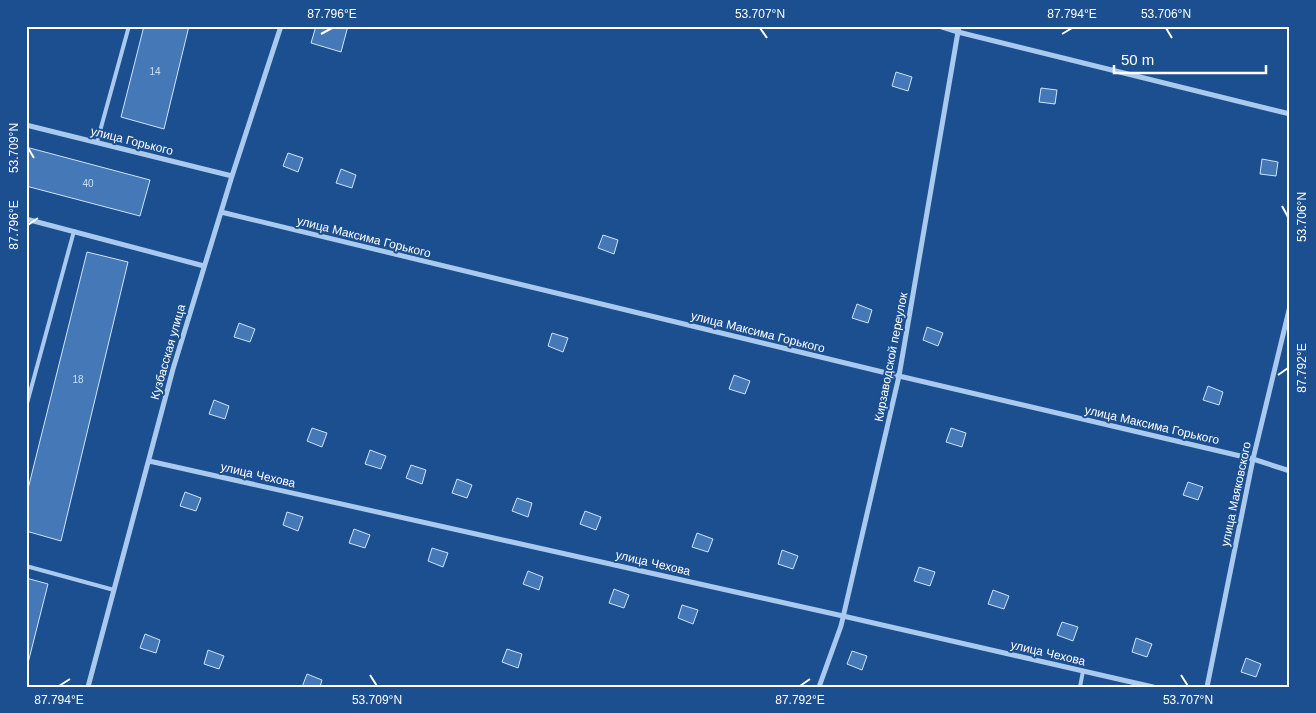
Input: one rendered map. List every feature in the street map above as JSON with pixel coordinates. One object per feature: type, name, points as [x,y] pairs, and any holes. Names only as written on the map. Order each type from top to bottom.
[{"type":"street","name":"Кузбасская улица","points":[[89,686],[173,369],[232,176],[281,26]]},
{"type":"street","points":[[939,26],[958,29],[1290,114]]},
{"type":"street","name":"Кирзаводской переулок","points":[[820,687],[841,626],[899,376],[958,29]]},
{"type":"street","name":"улица Горького","points":[[26,125],[232,176]]},
{"type":"street","name":"улица Максима Горького","points":[[221,212],[899,376],[1253,458],[1290,471]]},
{"type":"street","points":[[26,218],[204,266]]},
{"type":"street","name":"улица Маяковского","points":[[1207,687],[1253,458],[1290,306]]},
{"type":"street","name":"улица Чехова","points":[[148,461],[1153,687]]},
{"type":"lane","points":[[96,142],[129,26]]},
{"type":"lane","points":[[26,407],[74,231]]},
{"type":"lane","points":[[26,566],[114,590]]},
{"type":"lane","points":[[1080,687],[1083,671]]},
{"type":"building","points":[[144,26],[189,26],[164,129],[121,117]]},
{"type":"building","points":[[316,26],[348,26],[341,52],[311,43]]},
{"type":"building","points":[[896,72],[912,77],[908,91],[892,86]]},
{"type":"building","points":[[1041,88],[1057,90],[1055,104],[1039,102]]},
{"type":"building","points":[[26,147],[150,180],[140,216],[26,186]]},
{"type":"building","points":[[288,153],[303,158],[298,172],[283,166]]},
{"type":"building","points":[[1262,159],[1278,162],[1276,176],[1260,174]]},
{"type":"building","points":[[341,169],[356,175],[352,188],[336,183]]},
{"type":"building","points":[[603,235],[618,240],[614,254],[598,248]]},
{"type":"building","points":[[87,252],[128,262],[61,541],[26,531],[26,497]]},
{"type":"building","points":[[857,304],[872,310],[868,323],[852,318]]},
{"type":"building","points":[[239,323],[255,329],[250,342],[234,337]]},
{"type":"building","points":[[927,327],[943,333],[938,346],[923,340]]},
{"type":"building","points":[[552,333],[568,338],[563,352],[548,346]]},
{"type":"building","points":[[734,375],[750,381],[745,394],[729,389]]},
{"type":"building","points":[[1208,386],[1223,392],[1219,405],[1203,400]]},
{"type":"building","points":[[214,400],[229,406],[225,419],[209,414]]},
{"type":"building","points":[[312,428],[327,433],[322,447],[307,441]]},
{"type":"building","points":[[951,428],[966,433],[962,447],[946,442]]},
{"type":"building","points":[[370,450],[386,456],[381,469],[365,464]]},
{"type":"building","points":[[411,465],[426,470],[422,484],[406,478]]},
{"type":"building","points":[[457,479],[472,485],[467,498],[452,493]]},
{"type":"building","points":[[1188,482],[1203,487],[1198,500],[1183,495]]},
{"type":"building","points":[[185,492],[201,498],[196,511],[180,506]]},
{"type":"building","points":[[517,498],[532,503],[528,517],[512,511]]},
{"type":"building","points":[[585,511],[601,517],[596,530],[580,524]]},
{"type":"building","points":[[287,512],[303,517],[298,531],[283,525]]},
{"type":"building","points":[[354,529],[370,535],[365,548],[349,543]]},
{"type":"building","points":[[697,533],[713,539],[708,552],[692,547]]},
{"type":"building","points":[[432,548],[448,553],[443,567],[428,561]]},
{"type":"building","points":[[782,550],[798,556],[793,569],[778,564]]},
{"type":"building","points":[[919,567],[935,572],[930,586],[914,581]]},
{"type":"building","points":[[528,571],[543,577],[539,590],[523,584]]},
{"type":"building","points":[[26,578],[48,584],[26,671]]},
{"type":"building","points":[[614,589],[629,595],[624,608],[609,603]]},
{"type":"building","points":[[993,590],[1009,596],[1004,609],[988,604]]},
{"type":"building","points":[[682,605],[698,610],[693,624],[678,618]]},
{"type":"building","points":[[1062,622],[1078,627],[1073,641],[1057,635]]},
{"type":"building","points":[[145,634],[160,640],[156,653],[140,648]]},
{"type":"building","points":[[1136,638],[1152,644],[1147,657],[1132,652]]},
{"type":"building","points":[[507,649],[522,654],[518,668],[502,662]]},
{"type":"building","points":[[208,650],[224,656],[219,669],[204,664]]},
{"type":"building","points":[[852,651],[867,656],[862,670],[847,664]]},
{"type":"building","points":[[1246,658],[1261,664],[1256,677],[1241,672]]},
{"type":"building","points":[[307,674],[322,680],[320,687],[302,687]]}]
